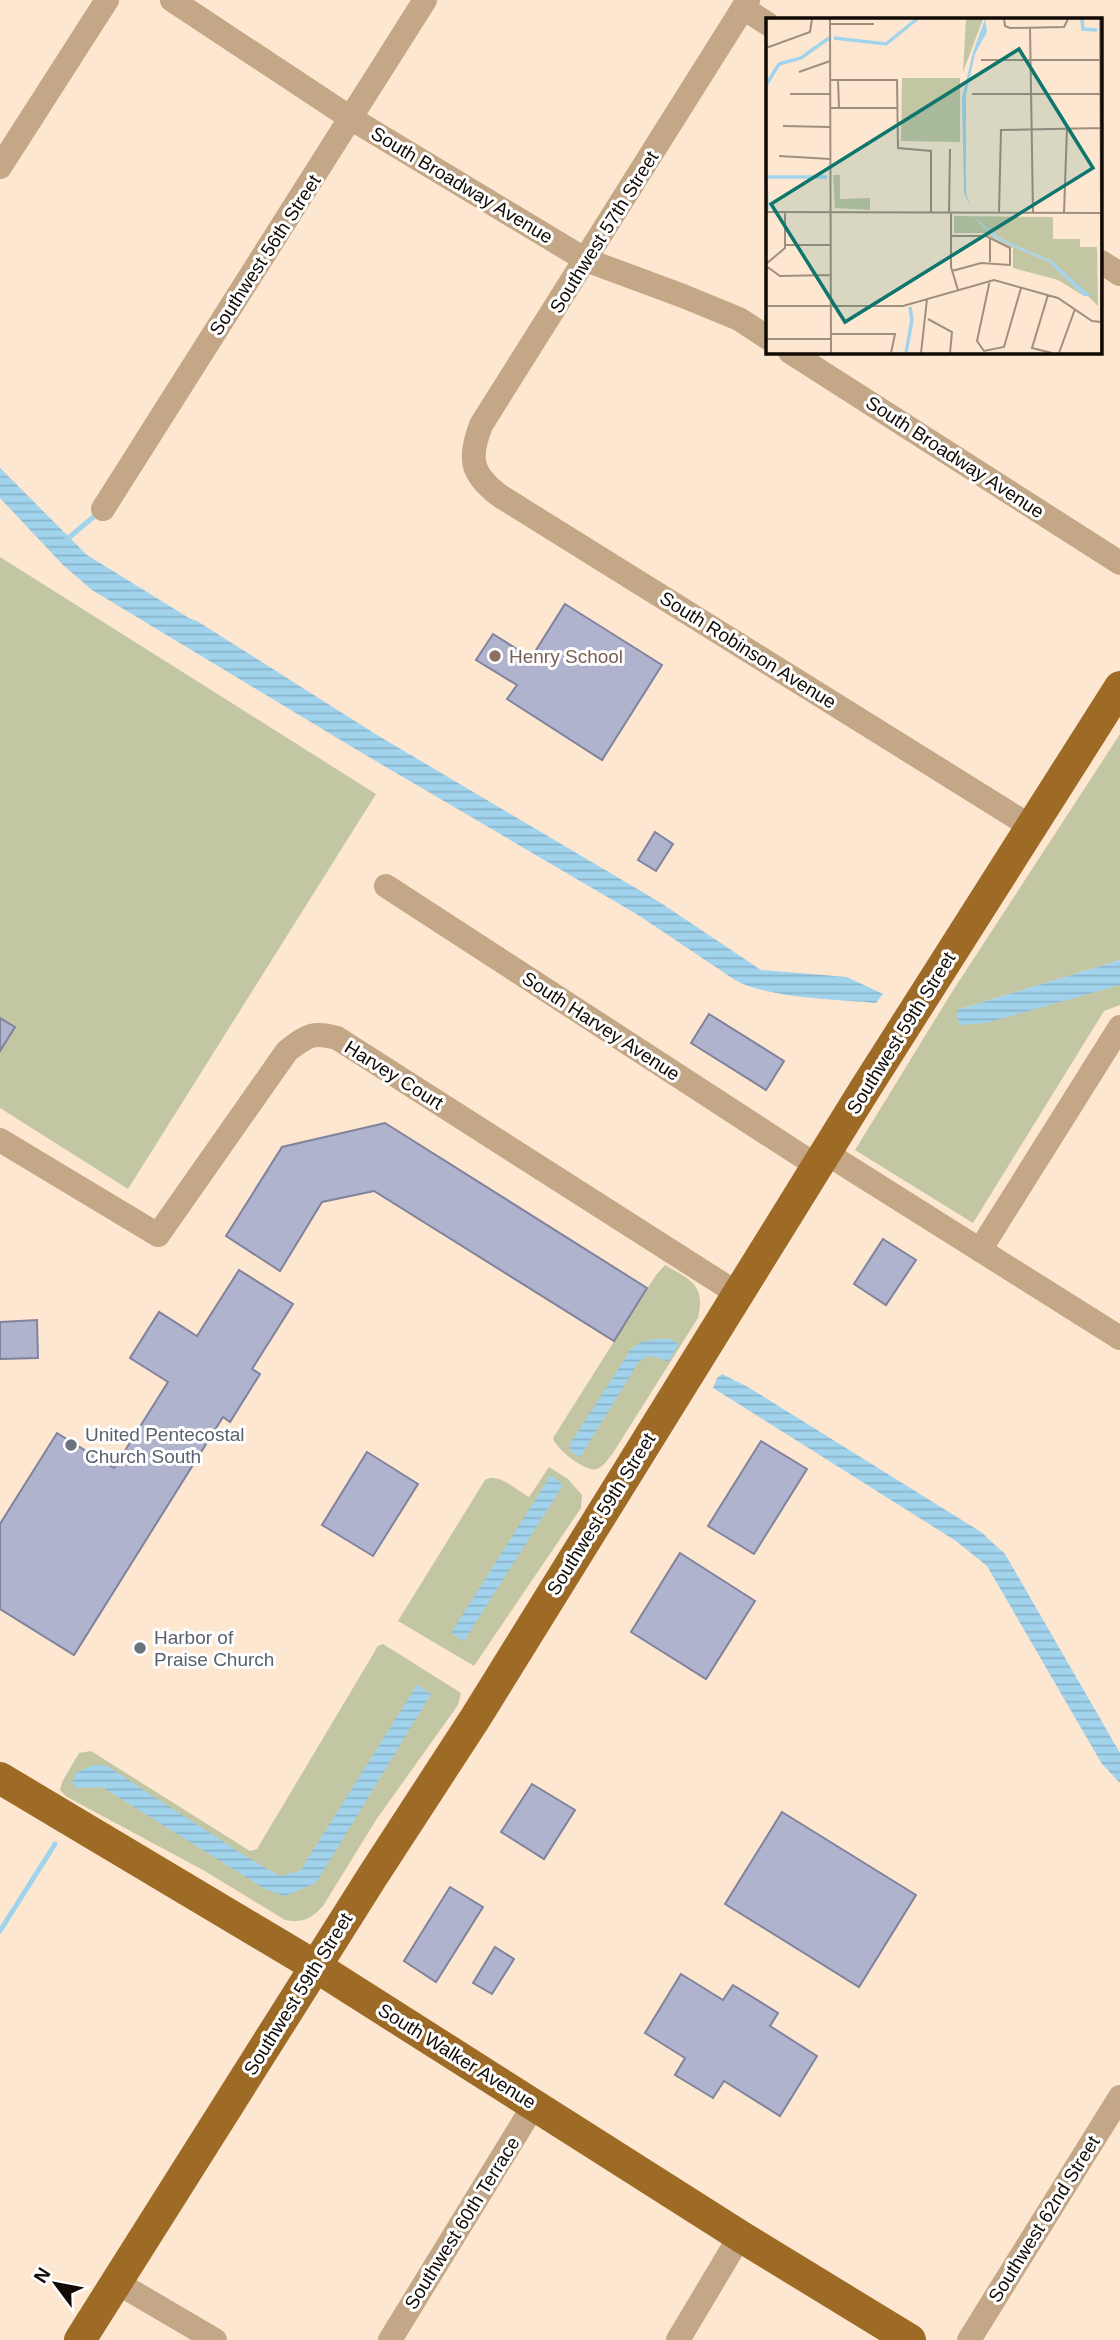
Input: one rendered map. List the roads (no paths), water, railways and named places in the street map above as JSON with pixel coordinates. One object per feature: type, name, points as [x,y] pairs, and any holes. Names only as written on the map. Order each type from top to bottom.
[{"type":"main road","name":"Southwest 59th Street","points":[[80,2340],[315,1966],[476,1717],[821,1159],[1030,825],[1120,687]]},
{"type":"main road","name":"South Walker Avenue","points":[[0,1778],[315,1966],[740,2236],[910,2340]]},
{"type":"street","points":[[0,167],[107,0]]},
{"type":"street","name":"South Broadway Avenue","points":[[172,0],[352,119],[586,260],[739,319],[766,337]]},
{"type":"street","name":"Southwest 56th Street","points":[[103,509],[425,0]]},
{"type":"street","points":[[745,4],[766,22]]},
{"type":"street","name":"Southwest 57th Street","points":[[474,467],[473,445],[481,425],[745,4]]},
{"type":"street","points":[[1102,263],[1120,274]]},
{"type":"street","name":"South Broadway Avenue","points":[[793,354],[1120,563]]},
{"type":"street","name":"South Robinson Avenue","points":[[474,467],[484,484],[500,496],[1030,825]]},
{"type":"street","name":"South Harvey Avenue","points":[[386,886],[821,1159],[980,1250],[1120,1338]]},
{"type":"street","points":[[980,1250],[1120,1027]]},
{"type":"street","name":"Harvey Court","points":[[0,1140],[158,1235],[287,1052],[306,1036],[320,1033],[337,1038],[738,1294]]},
{"type":"street","name":"Southwest 62nd Street","points":[[969,2340],[1120,2098]]},
{"type":"street","name":"Southwest 60th Terrace","points":[[390,2340],[534,2105]]},
{"type":"street","points":[[678,2340],[740,2236]]},
{"type":"street","points":[[116,2282],[215,2340]]},
{"type":"water","points":[[0,468],[87,555],[377,735],[661,903],[761,970],[847,977],[883,994],[876,1003],[823,999],[784,995],[735,980],[638,915],[92,590],[63,565],[0,498]]},
{"type":"water","points":[[1120,960],[1120,985],[986,1023],[959,1025],[957,1010]]},
{"type":"water","points":[[670,1339],[679,1344],[668,1362],[652,1356],[638,1363],[580,1457],[571,1452],[570,1444],[631,1349],[641,1342]]},
{"type":"water","points":[[722,1374],[748,1387],[981,1532],[1005,1554],[1120,1753],[1120,1783],[1102,1764],[987,1566],[956,1541],[713,1388]]},
{"type":"water","points":[[551,1475],[563,1485],[464,1641],[451,1633]]},
{"type":"water","points":[[417,1685],[431,1694],[316,1883],[285,1896],[265,1889],[102,1787],[77,1788],[72,1783],[77,1772],[94,1765],[107,1766],[280,1876],[300,1871]]},
{"type":"waterway","points":[[65,541],[98,513]]},
{"type":"waterway","points":[[0,1931],[55,1844]]},
{"type":"place","name":"Henry School","points":[[495,656]]},
{"type":"place","name":"United Pentecostal Church South","points":[[71,1445]]},
{"type":"place","name":"Harbor of Praise Church","points":[[140,1648]]}]
